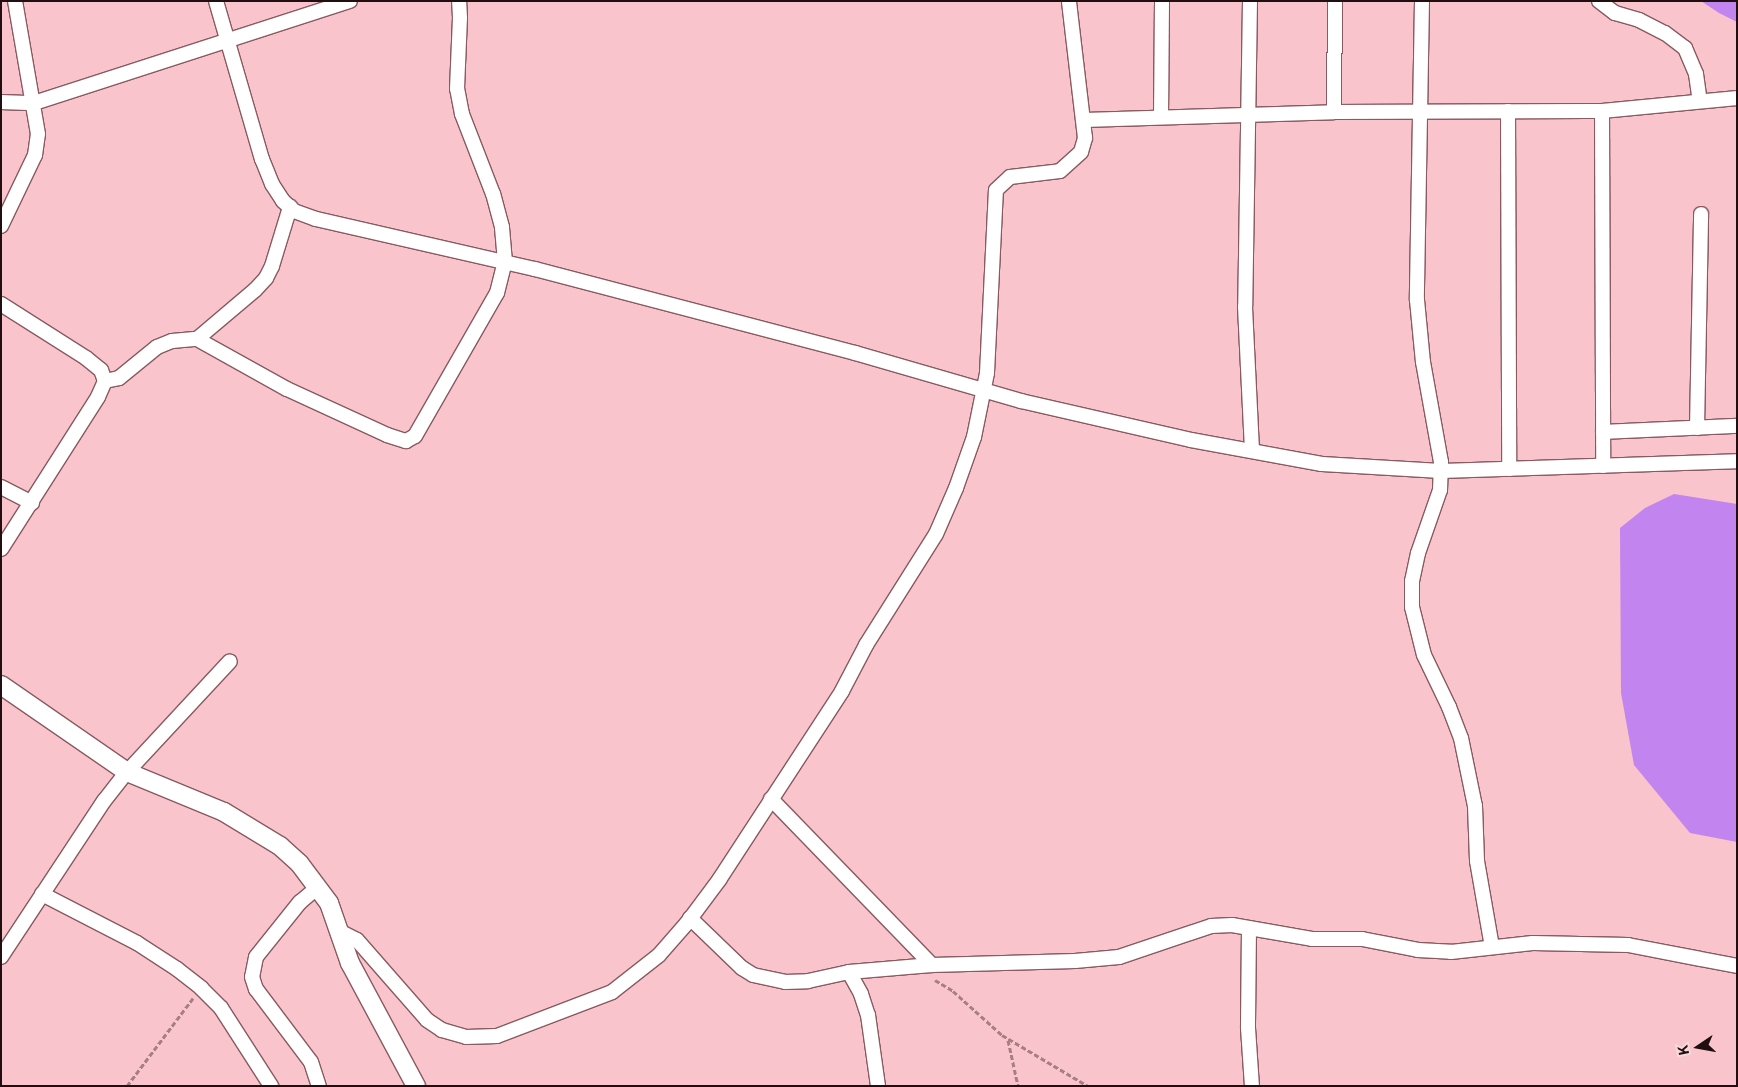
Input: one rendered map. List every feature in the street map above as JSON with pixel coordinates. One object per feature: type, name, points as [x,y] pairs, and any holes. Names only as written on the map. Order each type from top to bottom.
[{"type":"street","points":[[1,226],[35,155],[38,134],[15,1]]},
{"type":"street","points":[[216,1],[262,159],[272,184],[283,201],[290,207],[316,219],[504,262],[827,345],[1059,409],[1191,440],[1322,464],[1441,471],[1737,461]]},
{"type":"street","points":[[1,102],[34,103],[350,1]]},
{"type":"street","points":[[105,381],[119,378],[157,346],[172,341],[197,339],[287,389],[386,436],[406,441],[415,436],[497,293],[504,262],[502,227],[493,194],[462,114],[456,90],[460,18],[459,1]]},
{"type":"street","points":[[339,931],[358,940],[427,1020],[442,1030],[466,1037],[497,1036],[612,992],[659,955],[690,918],[719,880],[842,690],[866,645],[936,534],[956,488],[974,437],[987,364],[996,190],[1010,177],[1060,172],[1081,152],[1085,138],[1069,1]]},
{"type":"street","points":[[1161,117],[1162,1]]},
{"type":"street","points":[[1250,1],[1245,306],[1252,451]]},
{"type":"street","points":[[1334,112],[1335,1]]},
{"type":"street","points":[[1422,1],[1417,300],[1422,362],[1441,471],[1440,490],[1418,553],[1412,581],[1412,607],[1424,655],[1449,707],[1466,757],[1475,806],[1477,861],[1492,947]]},
{"type":"street","points":[[1599,1],[1615,13],[1639,20],[1665,33],[1685,48],[1696,74],[1700,101]]},
{"type":"street","points":[[1084,120],[1334,112],[1602,111],[1737,98]]},
{"type":"street","points":[[1508,111],[1509,469]]},
{"type":"street","points":[[1602,111],[1603,466]]},
{"type":"street","points":[[197,339],[266,278],[272,266],[290,207]]},
{"type":"street","points":[[1697,428],[1701,214]]},
{"type":"street","points":[[1,304],[86,358],[101,370],[105,381],[98,397],[1,549]]},
{"type":"street","points":[[1603,432],[1737,426]]},
{"type":"street","points":[[1,487],[32,503]]},
{"type":"street","points":[[1,957],[104,801],[127,772],[230,661]]},
{"type":"street","points":[[1,685],[127,772],[224,812],[280,846],[318,887],[329,903],[350,963],[416,1086]]},
{"type":"street","points":[[771,799],[932,965]]},
{"type":"street","points":[[318,887],[300,902],[256,957],[252,977],[256,989],[311,1062],[319,1086]]},
{"type":"street","points":[[42,894],[137,943],[177,969],[201,988],[221,1008],[271,1086]]},
{"type":"street","points":[[690,918],[742,968],[753,975],[785,982],[808,981],[849,972],[932,965],[1112,958],[1143,950],[1211,926],[1232,925],[1312,940],[1362,939],[1418,950],[1472,951],[1492,947],[1542,943],[1628,945],[1737,966]]},
{"type":"street","points":[[1249,928],[1248,1028],[1252,1086]]},
{"type":"street","points":[[849,972],[861,994],[868,1015],[878,1086]]},
{"type":"path","points":[[915,967],[953,991],[1008,1039],[1088,1086]]},
{"type":"path","points":[[127,1086],[201,988]]},
{"type":"path","points":[[1008,1039],[1018,1086]]},
{"type":"shaded area","points":[[1701,1],[1737,1],[1737,22],[1719,13]]},
{"type":"shaded area","points":[[1674,494],[1737,504],[1737,842],[1690,833],[1634,765],[1621,693],[1620,528],[1645,508]]}]
